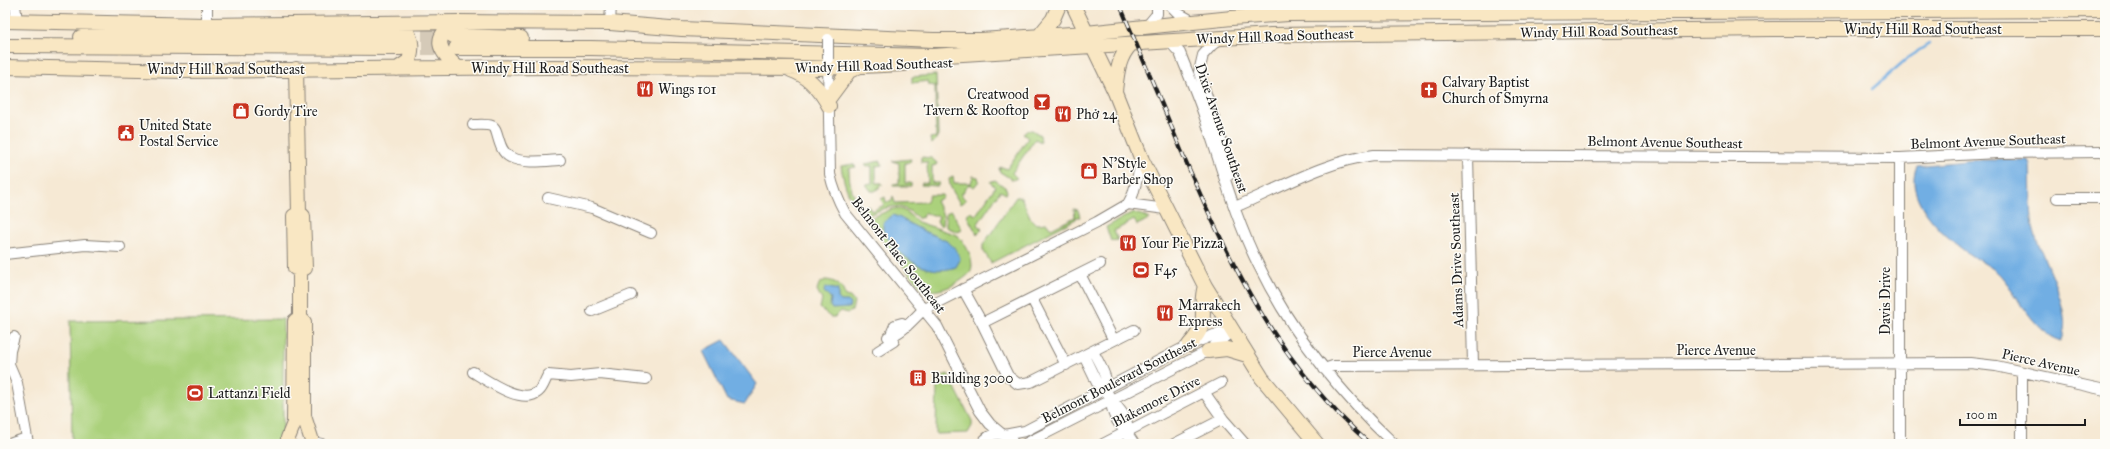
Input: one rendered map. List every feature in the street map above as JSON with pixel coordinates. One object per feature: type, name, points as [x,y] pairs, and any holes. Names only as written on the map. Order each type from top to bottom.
[{"type":"main road","points":[[1039,36],[1053,19],[1059,5]]},
{"type":"main road","points":[[1073,5],[1115,92],[1142,160],[1204,286],[1267,384],[1318,444]]},
{"type":"main road","name":"Windy Hill Road Southeast","points":[[11,21],[207,25],[458,22],[610,23],[682,29],[828,37],[980,40],[1086,33],[1257,16],[1328,13],[2105,10]]},
{"type":"main road","points":[[458,22],[446,28],[441,42],[444,56],[458,68]]},
{"type":"main road","points":[[395,23],[402,26],[407,32],[412,48],[409,61],[397,69]]},
{"type":"main road","name":"Windy Hill Road Southeast","points":[[1086,33],[1062,40],[1024,44],[928,49],[455,42],[591,48],[931,56],[1093,47],[1224,37],[1385,33],[1772,29],[2105,29]]},
{"type":"main road","name":"Windy Hill Road Southeast","points":[[5,37],[401,42],[5,46]]},
{"type":"main road","points":[[1115,92],[1118,64],[1124,52],[1131,44]]},
{"type":"main road","name":"Windy Hill Road Southeast","points":[[5,67],[183,71],[458,68],[785,68],[828,63],[860,67],[988,60],[1064,52],[1093,47]]},
{"type":"main road","points":[[785,68],[801,73],[823,94],[829,102],[849,71],[860,67]]},
{"type":"main road","points":[[296,70],[298,213],[294,216],[295,268],[300,269],[300,318],[304,322],[304,416],[315,442]]},
{"type":"main road","points":[[1189,345],[1198,334],[1203,321],[1202,294],[1204,286]]},
{"type":"main road","points":[[287,441],[293,428],[295,416],[295,321],[300,318]]},
{"type":"main road","points":[[1208,351],[1226,349],[1247,355]]},
{"type":"main road","points":[[287,441],[300,434],[315,442]]},
{"type":"street","points":[[11,21],[15,5]]},
{"type":"street","points":[[207,5],[207,25]]},
{"type":"street","points":[[610,23],[611,5]]},
{"type":"street","points":[[1147,26],[1157,14],[1157,5]]},
{"type":"street","points":[[1170,5],[1178,13],[1194,22]]},
{"type":"street","name":"Belmont Place Southeast","points":[[828,37],[830,174],[834,190],[845,213],[924,309],[940,331],[980,411],[988,421],[1014,444]]},
{"type":"street","name":"Dixie Avenue Southeast","points":[[1224,37],[1207,50],[1200,62],[1199,72],[1222,143],[1235,207]]},
{"type":"street","name":"Dixie Avenue Southeast","points":[[1169,41],[1180,52],[1247,240],[1268,285],[1294,329],[1324,369],[1362,412],[1394,444]]},
{"type":"street","points":[[473,125],[493,126],[496,129],[499,144],[510,157],[530,161],[560,160]]},
{"type":"street","name":"Belmont Avenue Southeast","points":[[1235,207],[1318,170],[1356,158],[1384,155],[1900,158],[1998,153],[2105,152]]},
{"type":"street","name":"Adams Drive Southeast","points":[[1468,155],[1473,365]]},
{"type":"street","name":"Davis Drive","points":[[1900,158],[1900,444]]},
{"type":"street","points":[[878,351],[894,341],[891,336],[892,332],[895,325],[899,322],[907,326],[924,309],[1097,222],[1128,204],[1133,194],[1142,160]]},
{"type":"street","points":[[548,198],[592,208],[651,233]]},
{"type":"street","points":[[2057,198],[2105,198]]},
{"type":"street","points":[[1128,204],[1166,209]]},
{"type":"street","points":[[5,254],[85,244],[120,247]]},
{"type":"street","points":[[982,323],[1100,264]]},
{"type":"street","points":[[1080,274],[1113,340]]},
{"type":"street","points":[[963,289],[982,323],[1008,376],[1018,384],[1031,382],[1134,330]]},
{"type":"street","points":[[592,311],[631,295]]},
{"type":"street","points":[[1032,299],[1066,365]]},
{"type":"street","name":"Belmont Boulevard Southeast","points":[[1025,444],[1109,395],[1189,345],[1214,335],[1232,331]]},
{"type":"street","name":"Belmont Boulevard Southeast","points":[[981,443],[991,435],[1025,431],[1208,351],[1232,331]]},
{"type":"street","points":[[9,444],[28,441],[17,383],[9,364],[10,351],[14,338]]},
{"type":"street","points":[[1093,351],[1106,379],[1111,410],[1120,428],[1127,432],[1134,444]]},
{"type":"street","points":[[1084,356],[1097,383],[1109,395]]},
{"type":"street","name":"Pierce Avenue","points":[[1324,369],[1332,366],[1899,363],[1978,364],[2105,390]]},
{"type":"street","points":[[473,372],[508,392],[522,396],[532,395],[540,391],[548,374],[571,378],[600,374],[646,380]]},
{"type":"street","points":[[2022,372],[2022,444]]},
{"type":"street","name":"Blakemore Drive","points":[[1103,444],[1221,383]]},
{"type":"street","points":[[1204,392],[1223,419],[1245,444]]},
{"type":"street","name":"Belmont Place Southeast","points":[[980,411],[983,423],[981,443]]},
{"type":"street","points":[[1174,444],[1223,419]]},
{"type":"green space","points":[[936,75],[938,135],[935,141],[931,144],[930,138],[936,137],[935,86],[929,85],[928,81],[912,83],[912,77]]},
{"type":"green space","points":[[1028,130],[1032,130],[1040,135],[1041,142],[1035,139],[1012,173],[1017,178],[1013,180],[1000,172],[999,168],[1002,167],[1007,169],[1028,138],[1023,134]]},
{"type":"green space","points":[[921,157],[931,158],[937,163],[936,165],[932,166],[932,183],[939,183],[938,186],[921,185],[922,183],[928,183],[927,162],[921,162]]},
{"type":"green space","points":[[911,159],[910,162],[905,163],[905,183],[911,183],[911,186],[893,186],[893,184],[899,183],[899,163],[892,161]]},
{"type":"green space","points":[[881,161],[882,165],[876,166],[876,183],[882,183],[882,185],[875,191],[871,191],[866,184],[872,183],[872,166],[866,166],[865,164]]},
{"type":"green space","points":[[853,164],[856,167],[849,168],[851,185],[856,200],[863,209],[868,206],[872,211],[884,205],[881,199],[885,197],[886,202],[891,202],[893,196],[895,203],[927,202],[929,195],[942,195],[943,197],[936,201],[943,215],[942,226],[937,222],[939,216],[924,213],[922,218],[920,217],[919,219],[904,209],[898,207],[886,208],[863,217],[851,199],[842,173],[841,166]]},
{"type":"green space","points":[[973,176],[978,177],[979,181],[974,187],[969,184],[961,195],[966,200],[960,204],[950,186],[949,179],[953,177],[954,183],[971,183]]},
{"type":"green space","points":[[995,180],[1006,188],[1007,192],[1006,194],[1000,191],[977,225],[982,229],[977,234],[967,216],[970,212],[976,215],[995,187],[990,182]]},
{"type":"green space","points":[[1016,197],[1021,197],[1031,219],[1036,224],[1047,223],[1051,229],[1075,217],[1074,209],[1078,210],[1080,217],[1076,217],[1076,219],[991,263],[983,250],[983,245]]},
{"type":"green space","points":[[897,208],[905,211],[918,222],[957,235],[964,243],[971,258],[972,269],[970,273],[954,285],[947,288],[933,291],[921,288],[866,220]]},
{"type":"green space","points":[[951,211],[962,230],[958,232],[946,227],[946,213]]},
{"type":"green space","points":[[1132,213],[1142,215],[1149,219],[1137,225],[1134,220],[1114,231],[1118,240],[1111,241],[1106,227]]},
{"type":"green space","points":[[825,280],[838,284],[845,296],[850,297],[854,302],[852,311],[848,313],[841,311],[835,317],[830,317],[820,308],[822,300],[817,290],[819,284]]},
{"type":"green space","points":[[283,319],[283,444],[72,444],[70,321]]},
{"type":"green space","points":[[948,374],[972,421],[972,426],[968,433],[936,434],[937,378]]},
{"type":"water","points":[[1975,160],[2028,160],[2030,165],[2033,227],[2036,239],[2061,301],[2064,316],[2064,330],[2060,341],[2041,329],[2001,276],[1959,247],[1949,238],[1928,216],[1921,204],[1915,191],[1914,179],[1917,166]]},
{"type":"water","points":[[893,215],[944,240],[954,247],[960,260],[956,267],[945,270],[923,267],[904,256],[883,230],[883,223]]},
{"type":"water","points":[[825,287],[838,290],[838,298],[841,301],[848,301],[850,305],[849,308],[832,309],[830,306],[831,298],[824,292]]},
{"type":"water","points":[[724,340],[757,384],[745,404],[727,400],[703,351]]},
{"type":"waterway","points":[[1872,89],[1910,56],[1929,44]]},
{"type":"tunnel","points":[[401,36],[453,36]]},
{"type":"tunnel","points":[[401,48],[453,48]]},
{"type":"railway","points":[[1120,5],[1199,192],[1237,271],[1258,308],[1281,344],[1307,379],[1337,412],[1370,444]]},
{"type":"place","name":"Wings 101","points":[[645,89]]},
{"type":"place","name":"Calvary Baptist Church of Smyrna","points":[[1429,90]]},
{"type":"place","name":"Creatwood Tavern & Rooftop","points":[[1042,102]]},
{"type":"place","name":"Gordy Tire","points":[[241,111]]},
{"type":"place","name":"Phở 24","points":[[1063,114]]},
{"type":"place","name":"United State Postal Service","points":[[126,133]]},
{"type":"place","name":"N'Style Barber Shop","points":[[1089,171]]},
{"type":"place","name":"Your Pie Pizza","points":[[1128,243]]},
{"type":"place","name":"F45","points":[[1141,270]]},
{"type":"place","name":"Marrakech Express","points":[[1165,313]]},
{"type":"place","name":"Building 3000","points":[[918,378]]},
{"type":"place","name":"Lattanzi Field","points":[[195,393]]}]
